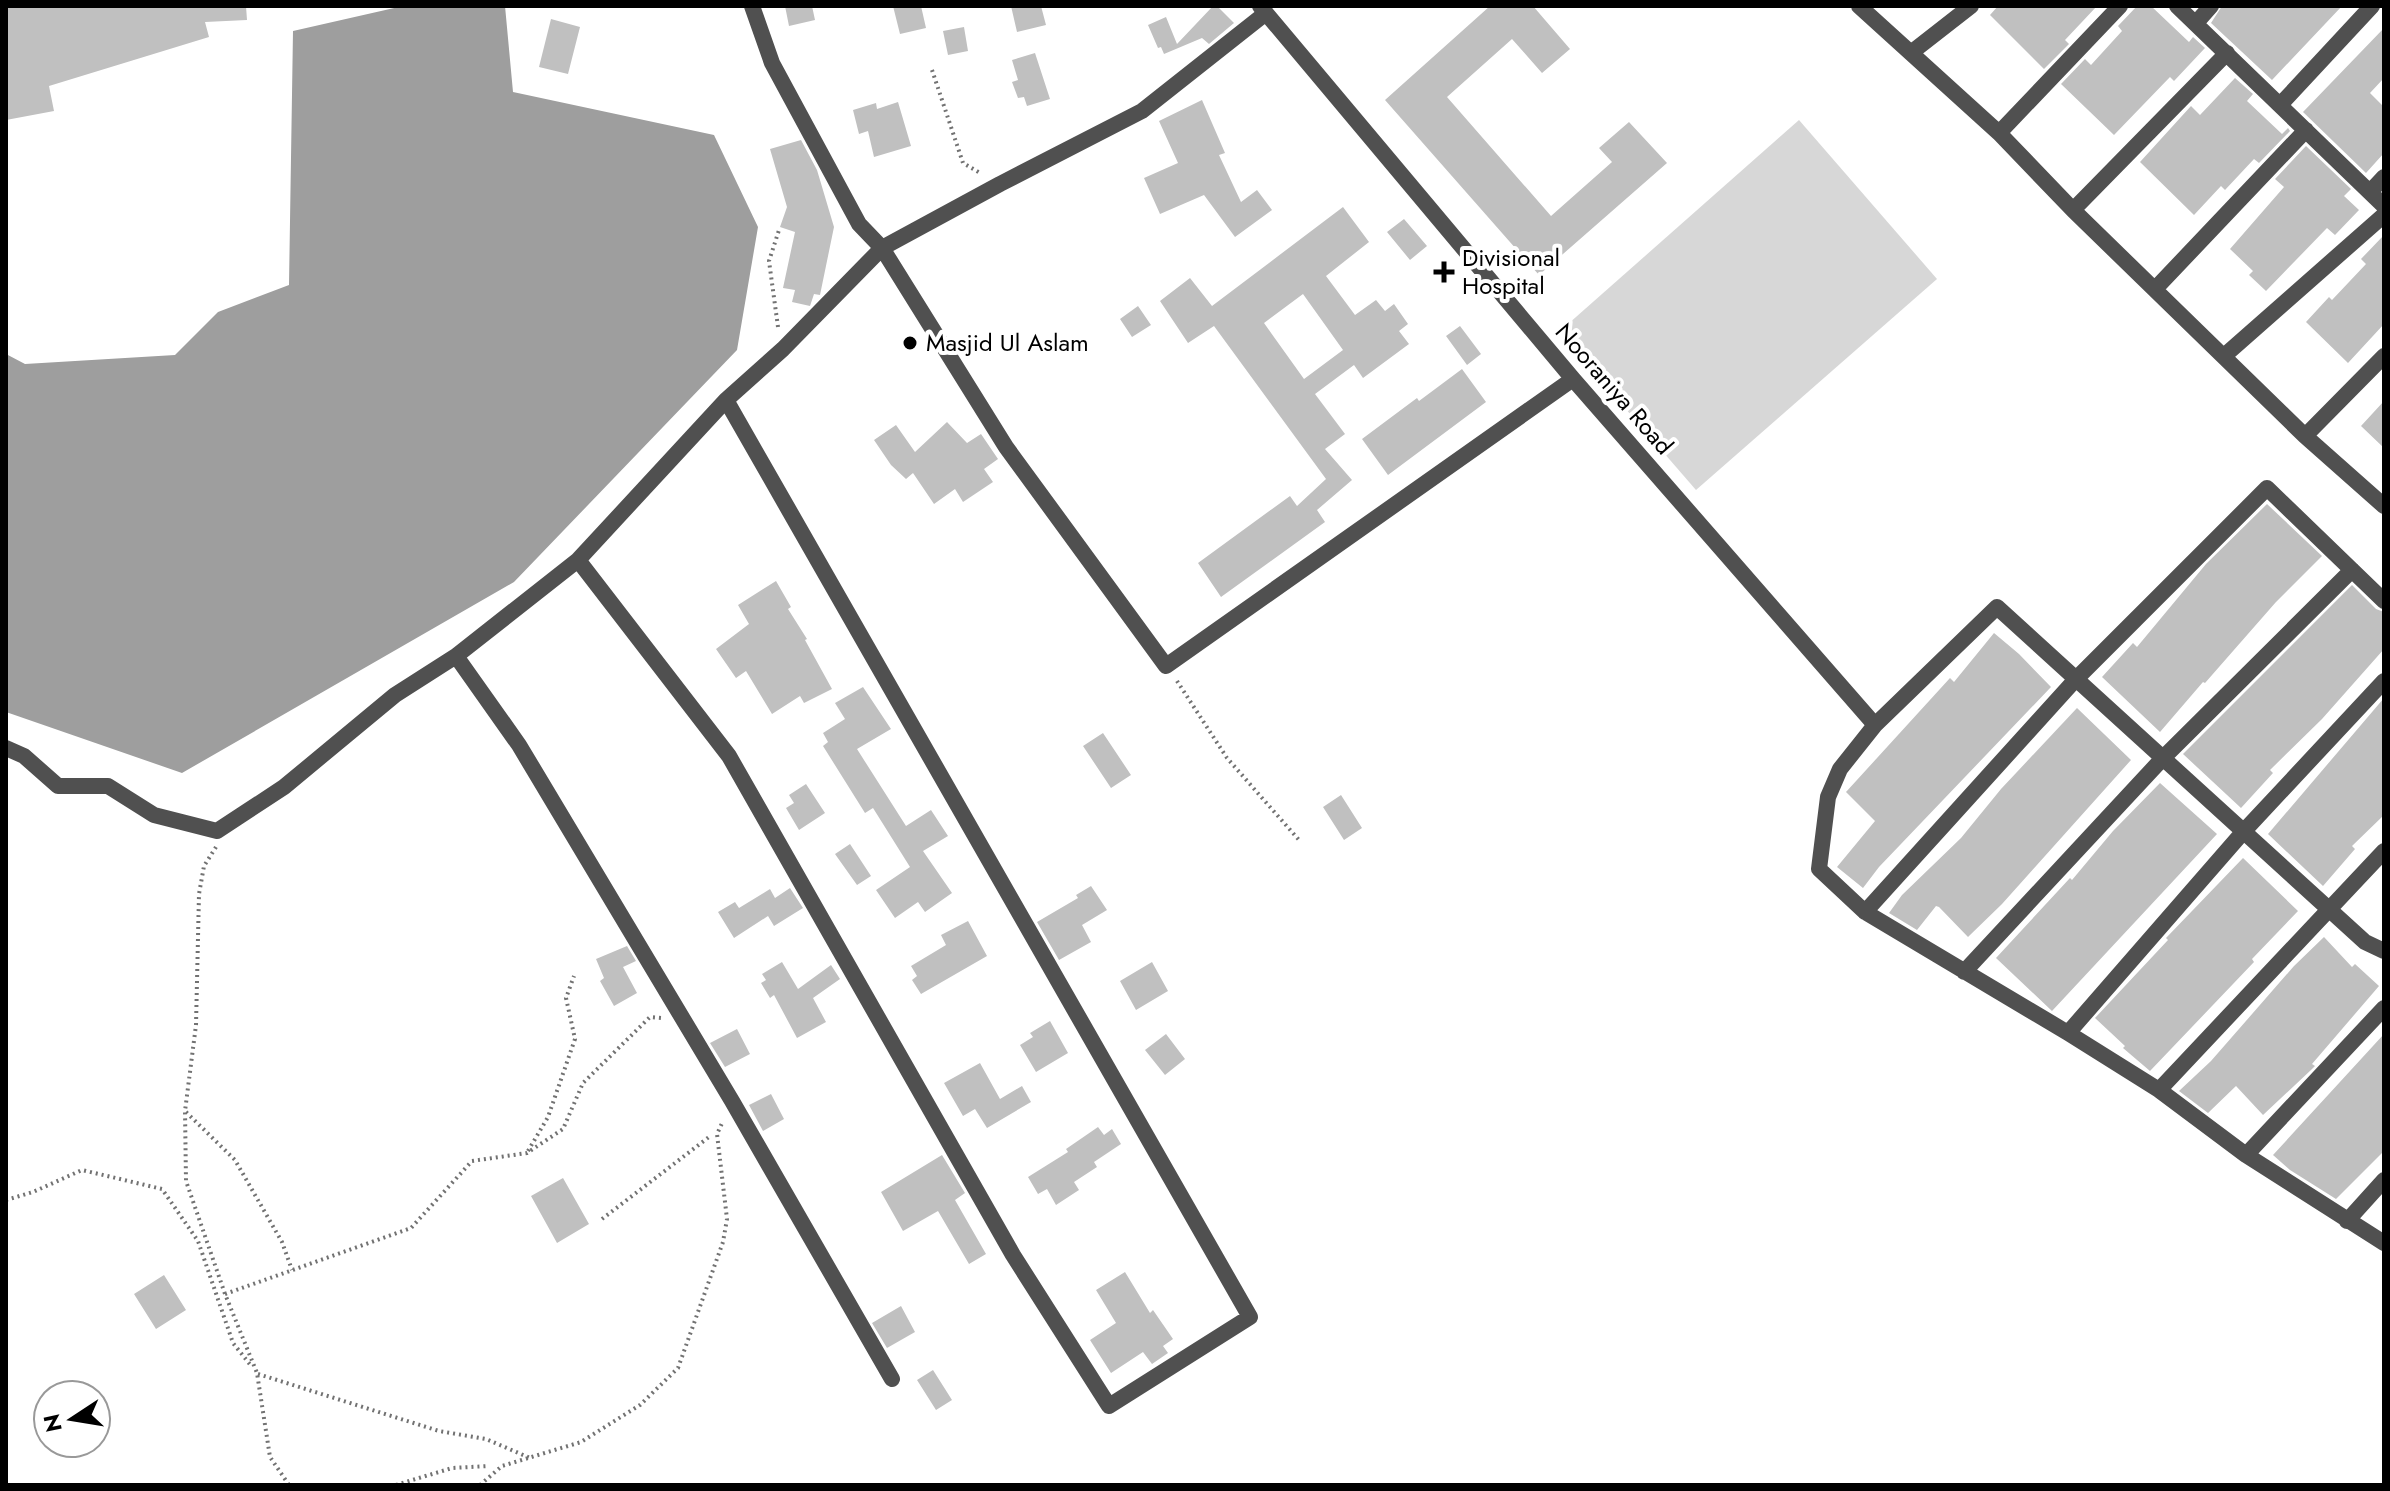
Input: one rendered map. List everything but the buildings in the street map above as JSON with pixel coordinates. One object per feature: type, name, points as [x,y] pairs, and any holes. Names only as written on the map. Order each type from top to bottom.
[{"type":"street","points":[[752,6],[772,63],[859,224],[882,248],[1006,447],[1166,666],[1573,379]]},
{"type":"street","points":[[1859,6],[1999,133],[2073,210],[2305,436],[2384,506]]},
{"type":"street","points":[[1912,52],[1971,6]]},
{"type":"street","points":[[1999,133],[2120,6]]},
{"type":"street","points":[[2177,6],[2384,206]]},
{"type":"street","points":[[2196,23],[2211,6]]},
{"type":"street","points":[[2280,105],[2372,6]]},
{"type":"street","points":[[6,748],[24,756],[58,786],[108,786],[154,815],[217,831],[284,787],[395,695],[456,656],[578,560],[726,400],[783,349],[882,248],[1142,111],[1263,10]]},
{"type":"street","name":"Nooraniya Road","points":[[1263,10],[1573,379],[1875,725]]},
{"type":"street","points":[[2073,210],[2227,53]]},
{"type":"street","points":[[2156,288],[2306,130]]},
{"type":"street","points":[[2370,192],[2384,177]]},
{"type":"street","points":[[2224,356],[2384,215]]},
{"type":"street","points":[[2305,436],[2384,356]]},
{"type":"street","points":[[578,560],[729,756],[1013,1255],[1109,1406],[1250,1317],[726,400]]},
{"type":"street","points":[[1865,912],[2076,679],[2267,488],[2384,601]]},
{"type":"street","points":[[1964,972],[2163,758],[2352,570]]},
{"type":"street","points":[[2384,951],[2365,942],[1997,607],[1875,725],[1840,769],[1828,797],[1819,869],[1865,912],[2159,1090],[2246,1155],[2384,1243]]},
{"type":"street","points":[[456,656],[519,745],[732,1101],[892,1379]]},
{"type":"street","points":[[2068,1033],[2244,831],[2384,681]]},
{"type":"street","points":[[2159,1090],[2384,851]]},
{"type":"street","points":[[2246,1155],[2384,1008]]},
{"type":"street","points":[[2347,1221],[2384,1180]]},
{"type":"path","points":[[932,70],[963,163],[1000,184]]},
{"type":"path","points":[[779,230],[769,261],[783,349]]},
{"type":"path","points":[[1166,666],[1227,758],[1299,840]]},
{"type":"path","points":[[231,822],[204,866],[199,894],[196,1025],[185,1111],[186,1181],[225,1294],[257,1373],[270,1457],[289,1485]]},
{"type":"path","points":[[527,1153],[548,1117],[575,1039],[566,998],[574,976]]},
{"type":"path","points":[[225,1294],[411,1228],[472,1161],[527,1153],[563,1129],[583,1083],[650,1017],[684,1021]]},
{"type":"path","points":[[480,1485],[502,1466],[581,1442],[640,1405],[678,1368],[723,1242],[727,1219],[717,1134],[732,1101]]},
{"type":"path","points":[[185,1111],[235,1160],[282,1242],[292,1270]]},
{"type":"path","points":[[602,1219],[709,1137]]},
{"type":"path","points":[[6,1200],[33,1192],[82,1170],[162,1189],[198,1241],[233,1343],[257,1373],[439,1431],[486,1439],[530,1458]]},
{"type":"path","points":[[396,1485],[452,1468],[489,1466]]},
{"type":"shaded area","points":[[403,6],[505,6],[513,92],[714,135],[758,227],[737,350],[514,582],[182,773],[6,712],[6,354],[25,364],[175,355],[218,312],[289,285],[293,31]]},
{"type":"shaded area","points":[[1799,120],[1937,279],[1696,490],[1559,332]]},
{"type":"place","name":"Divisional Hospital","points":[[1444,272]]},
{"type":"place","name":"Masjid Ul Aslam","points":[[910,343]]}]
